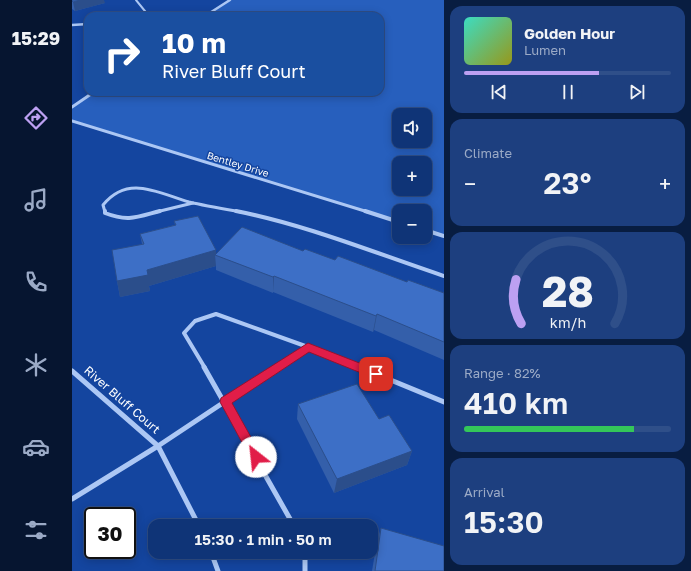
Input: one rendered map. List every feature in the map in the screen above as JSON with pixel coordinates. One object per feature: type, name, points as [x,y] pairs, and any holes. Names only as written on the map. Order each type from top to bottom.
[{"type":"street","points":[[211,12],[230,0]]},
{"type":"street","points":[[72,25],[84,24]]},
{"type":"street","points":[[72,107],[88,96]]},
{"type":"street","name":"Bentley Drive","points":[[72,121],[392,220]]},
{"type":"street","points":[[193,203],[130,219],[118,218],[105,213],[102,205],[109,196],[123,189],[140,188],[163,192],[193,203],[244,212],[280,222],[444,276]]},
{"type":"street","points":[[432,232],[444,236]]},
{"type":"street","points":[[290,519],[225,402],[184,333],[195,321],[216,314],[308,347],[444,402]]},
{"type":"street","name":"River Bluff Court","points":[[158,446],[308,347]]},
{"type":"street","name":"River Bluff Court","points":[[72,371],[158,446],[195,519]]},
{"type":"street","points":[[72,499],[158,446]]},
{"type":"street","points":[[214,559],[218,571]]},
{"type":"street","points":[[305,559],[305,571]]},
{"type":"lane","points":[[136,0],[146,12]]},
{"type":"shaded area","points":[[230,0],[444,0],[444,236],[432,232],[432,204],[392,204],[392,220],[72,121],[72,107],[88,96],[384,96],[384,12],[211,12]]},
{"type":"building","points":[[198,216],[216,250],[147,270],[148,275],[117,281],[112,250],[144,244],[140,234],[176,225],[174,221]]},
{"type":"building","points":[[242,227],[303,251],[305,249],[335,260],[338,256],[407,282],[408,280],[444,293],[444,342],[377,314],[376,316],[274,276],[273,277],[215,255]]},
{"type":"building","points":[[357,384],[379,419],[389,415],[412,451],[337,479],[298,404]]},
{"type":"building","points":[[381,528],[444,546],[444,571],[375,571],[377,559],[378,559]]},
{"type":"route","points":[[256,457],[225,402],[308,347],[376,374]]}]
